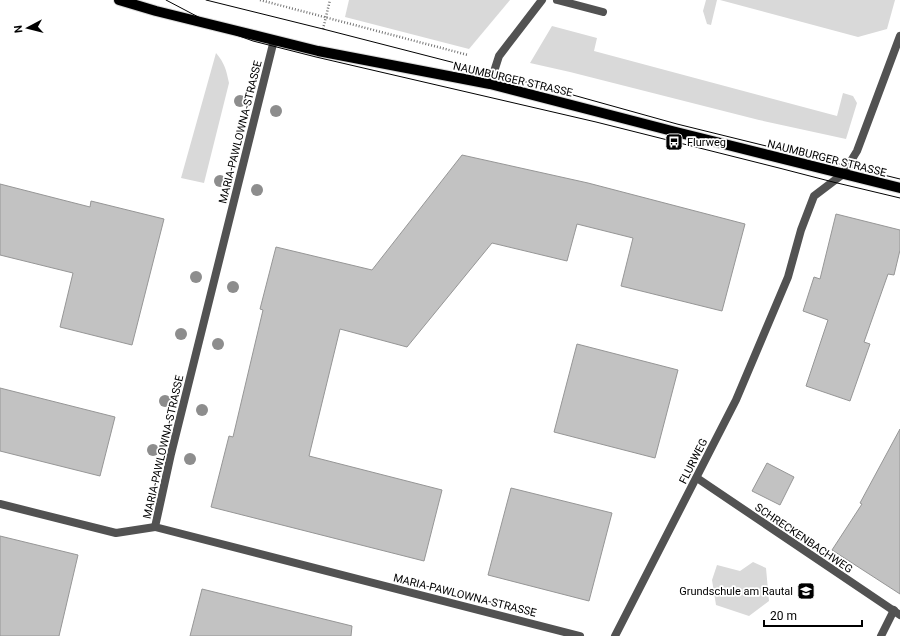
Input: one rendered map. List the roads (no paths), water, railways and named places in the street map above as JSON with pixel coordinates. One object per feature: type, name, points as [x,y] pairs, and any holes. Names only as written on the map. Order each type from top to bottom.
[{"type":"main road","name":"NAUMBURGER STRASSE","points":[[119,0],[156,11],[318,51],[490,84],[900,188]]},
{"type":"street","points":[[490,84],[499,56],[542,0]]},
{"type":"street","points":[[557,0],[603,12]]},
{"type":"street","name":"FLURWEG","points":[[615,636],[736,400],[788,277],[814,196],[843,174],[857,151],[900,36]]},
{"type":"street","name":"MARIA-PAWLOWNA-STRASSE","points":[[274,40],[175,439],[155,527],[580,636]]},
{"type":"street","name":"SCHRECKENBACHWEG","points":[[697,478],[897,612]]},
{"type":"street","points":[[0,504],[116,534],[155,527]]},
{"type":"street","points":[[881,636],[897,612]]},
{"type":"tram line","points":[[166,0],[223,30],[253,41],[596,122],[900,198]]},
{"type":"tram line","points":[[206,0],[494,73],[677,124],[900,179]]},
{"type":"place","name":"Flurweg","points":[[674,142]]},
{"type":"place","name":"Grundschule am Rautal","points":[[806,591]]}]
